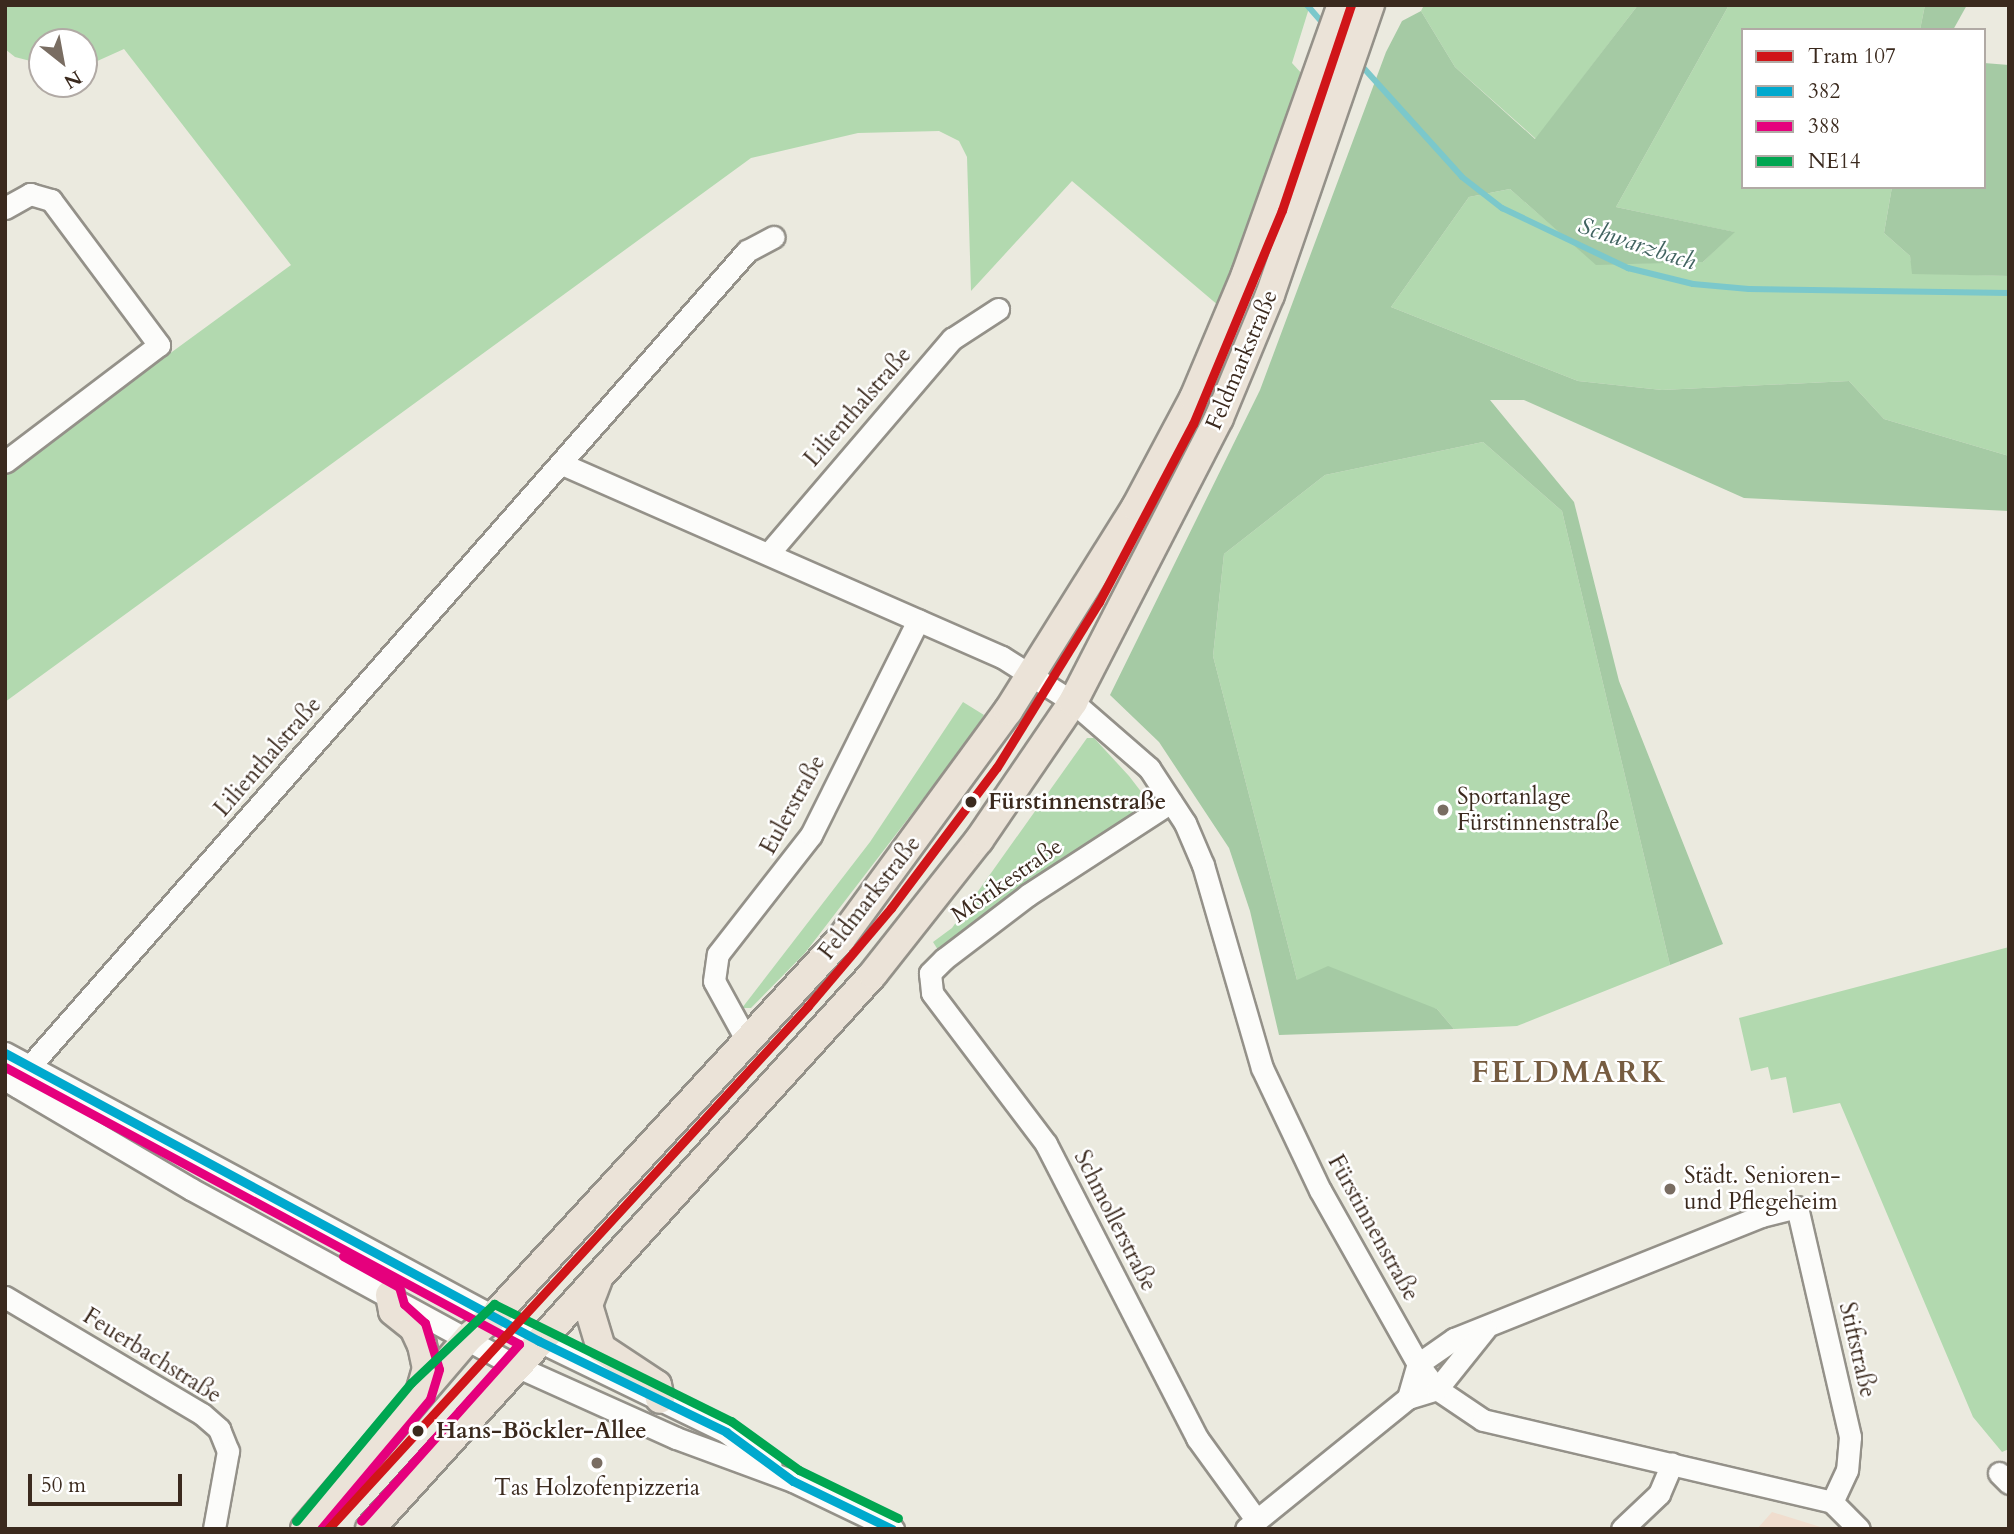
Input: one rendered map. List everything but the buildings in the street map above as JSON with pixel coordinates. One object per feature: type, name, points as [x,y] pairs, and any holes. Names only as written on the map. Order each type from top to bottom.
[{"type":"main road","name":"Feldmarkstraße","points":[[305,1529],[469,1338],[494,1316],[841,939],[944,803],[1031,674],[1136,507],[1194,398],[1246,274],[1342,5]]},
{"type":"main road","name":"Feldmarkstraße","points":[[370,1529],[873,974],[978,840],[1073,702],[1219,418],[1270,295],[1366,16]]},
{"type":"main road","points":[[600,1273],[588,1305],[601,1348],[657,1385],[660,1399]]},
{"type":"main road","points":[[390,1295],[393,1311],[414,1328],[422,1345],[426,1368],[420,1392]]},
{"type":"street","points":[[5,208],[30,194],[51,200],[159,345],[5,462]]},
{"type":"street","name":"Lilienthalstraße","points":[[11,1083],[30,1066],[747,251],[773,237]]},
{"type":"street","name":"Lilienthalstraße","points":[[769,553],[952,339],[998,309]]},
{"type":"street","points":[[562,464],[769,553],[1031,674]]},
{"type":"street","name":"Eulerstraße","points":[[747,1041],[715,981],[718,954],[811,835],[918,621]]},
{"type":"street","name":"Fürstinnenstraße","points":[[1031,674],[1073,702],[1149,768],[1171,802],[1203,865],[1262,1068],[1320,1190],[1418,1364],[1437,1389],[1483,1420],[1832,1502]]},
{"type":"street","name":"Mörikestraße","points":[[944,958],[1028,895],[1171,802]]},
{"type":"street","name":"Schmollerstraße","points":[[944,958],[930,973],[932,993],[1017,1100],[1046,1144],[1197,1438],[1250,1523]]},
{"type":"street","points":[[5,1053],[539,1341],[726,1432],[793,1482]]},
{"type":"street","points":[[11,1083],[191,1189],[518,1367],[676,1438],[793,1482],[893,1529]]},
{"type":"street","name":"Stiftstraße","points":[[1485,1329],[1761,1216],[1797,1208],[1850,1437],[1847,1470],[1832,1502]]},
{"type":"street","name":"Feuerbachstraße","points":[[5,1297],[202,1414],[219,1429],[228,1451],[214,1529]]},
{"type":"street","points":[[1408,1398],[1418,1364],[1454,1339],[1485,1329]]},
{"type":"street","points":[[1250,1523],[1408,1398],[1437,1389],[1485,1329]]},
{"type":"street","points":[[1622,1529],[1659,1494],[1672,1464]]},
{"type":"street","points":[[1832,1502],[1858,1529]]},
{"type":"shaded area","points":[[1772,1512],[1827,1529],[1757,1529]]},
{"type":"green space","points":[[5,5],[1310,5],[1292,63],[1303,75],[1219,306],[1072,181],[971,291],[967,157],[959,141],[939,131],[858,133],[751,158],[5,702],[5,474],[291,265],[124,49],[98,61],[98,28],[28,28],[28,60],[15,57],[5,49]]},
{"type":"green space","points":[[1424,5],[1638,5],[1536,139],[1455,67],[1421,11]]},
{"type":"green space","points":[[1638,5],[1729,5],[1616,207],[1735,232],[1703,262],[1596,265],[1510,189],[1469,197],[1391,307],[1578,381],[1662,390],[1849,381],[1884,419],[2009,456],[2009,511],[1744,498],[1524,400],[1490,400],[1574,502],[1619,681],[1723,944],[1670,965],[1562,511],[1483,442],[1325,475],[1224,554],[1213,656],[1297,980],[1328,966],[1437,1009],[1454,1029],[1279,1035],[1250,911],[1229,848],[1159,742],[1110,695],[1260,390],[1386,52],[1402,21],[1421,11],[1455,67],[1535,139]]},
{"type":"green space","points":[[1729,5],[1925,5],[1920,28],[1741,28],[1741,189],[1892,189],[1884,233],[1910,256],[1913,273],[2009,276],[2009,456],[1884,419],[1849,381],[1662,390],[1578,381],[1391,307],[1469,197],[1510,189],[1596,264],[1703,262],[1734,232],[1616,207]]},
{"type":"green space","points":[[1925,5],[1967,5],[1954,28],[1920,28]]},
{"type":"green space","points":[[1986,63],[2009,65],[2009,276],[1912,274],[1910,256],[1884,233],[1892,189],[1986,189]]},
{"type":"green space","name":"Sportanlage Fürstinnenstraße","points":[[1483,442],[1562,511],[1670,965],[1517,1026],[1454,1029],[1437,1009],[1297,980],[1213,656],[1224,554],[1325,475]]},
{"type":"green space","points":[[963,702],[984,715],[966,743],[805,953],[751,1008],[742,1008],[870,842]]},
{"type":"green space","points":[[1087,738],[1094,738],[1129,776],[1146,798],[1142,807],[938,950],[933,942],[952,928]]},
{"type":"green space","points":[[2009,947],[2009,1449],[2002,1452],[1973,1417],[1840,1103],[1793,1113],[1786,1077],[1771,1080],[1768,1067],[1751,1071],[1739,1018]]},
{"type":"waterway","name":"Schwarzbach","points":[[1307,5],[1326,27]]},
{"type":"waterway","name":"Schwarzbach","points":[[1360,64],[1462,177],[1502,208],[1628,268],[1693,284],[1749,289],[2009,293]]},
{"type":"tram line","name":"107","points":[[328,1529],[808,1006],[891,908],[997,767],[1099,602],[1193,424],[1282,210],[1351,5]]},
{"type":"transit line","name":"382","points":[[5,1053],[539,1341],[726,1432],[793,1481],[892,1529]]},
{"type":"transit line","name":"388","points":[[5,1067],[519,1344],[361,1521]]},
{"type":"transit line","name":"388","points":[[321,1529],[430,1399],[439,1369],[425,1323],[404,1304],[399,1287],[343,1256]]},
{"type":"transit line","name":"NE14","points":[[296,1521],[411,1383],[494,1304],[731,1421],[799,1470],[898,1518]]},
{"type":"place","name":"Fürstinnenstraße","points":[[971,802]]},
{"type":"place","name":"Sportanlage Fürstinnenstraße","points":[[1443,810]]},
{"type":"place","name":"Städt. Senioren- und Pflegeheim","points":[[1670,1189]]},
{"type":"place","name":"Hans-Böckler-Allee","points":[[418,1431]]},
{"type":"place","name":"Tas Holzofenpizzeria","points":[[597,1463]]},
{"type":"district","name":"FELDMARK","points":[[1569,1073]]}]
